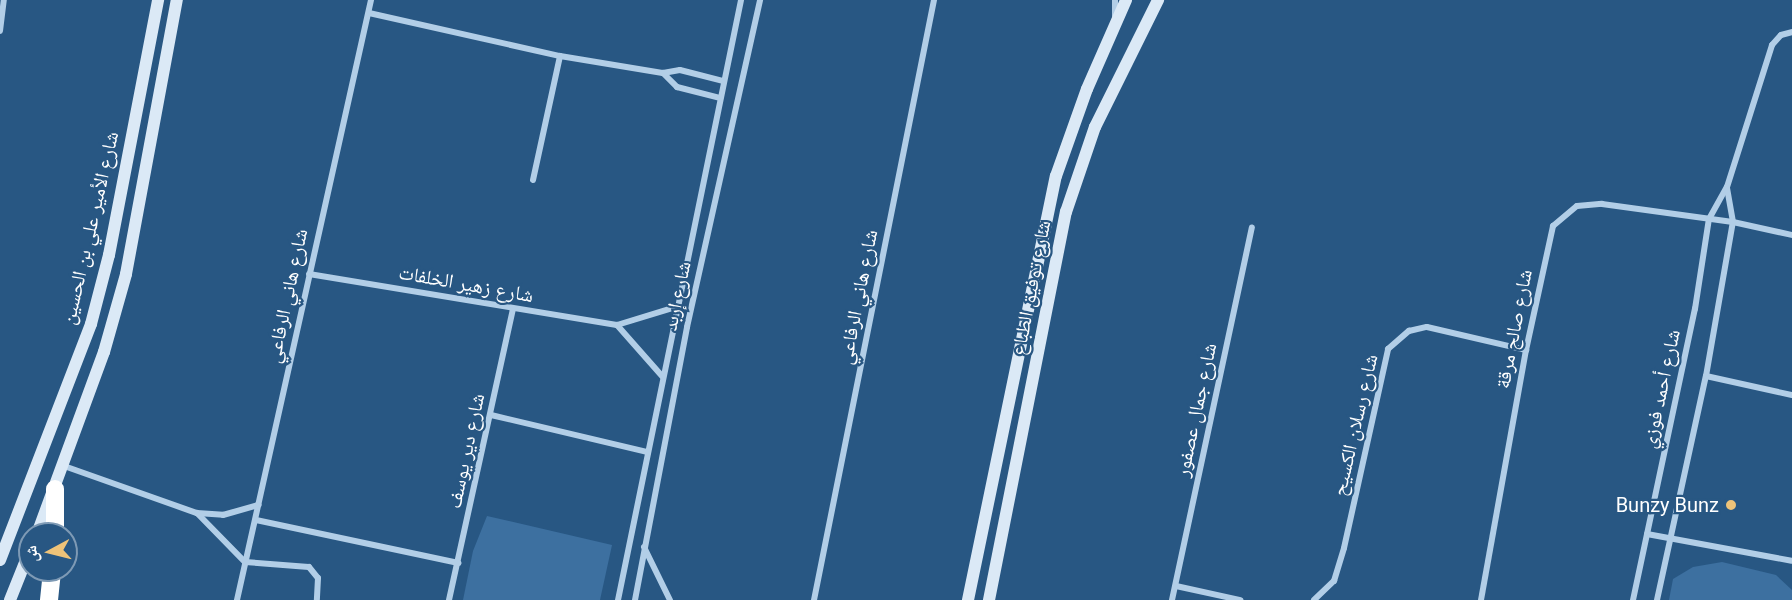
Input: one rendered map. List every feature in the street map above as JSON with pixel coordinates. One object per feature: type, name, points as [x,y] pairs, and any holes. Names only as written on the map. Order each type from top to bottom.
[{"type":"highway","points":[[55,489],[55,522]]},
{"type":"highway","points":[[49,600],[51,582]]},
{"type":"street","points":[[0,30],[4,0]]},
{"type":"street","name":"شارع الأمير علي بن الحسين","points":[[0,560],[91,324],[109,255],[158,0]]},
{"type":"street","name":"شارع الأمير علي بن الحسين","points":[[42,522],[104,352],[126,274],[177,0]]},
{"type":"street","name":"شارع هاني الرفاعي","points":[[237,600],[371,0]]},
{"type":"street","name":"شارع إربد","points":[[619,600],[676,307],[741,0]]},
{"type":"street","name":"شارع إربد","points":[[635,600],[687,327],[760,0]]},
{"type":"street","name":"شارع هاني الرفاعي","points":[[814,600],[934,0]]},
{"type":"street","points":[[1115,0],[1116,22]]},
{"type":"street","name":"شارع توفيق الطباع","points":[[968,600],[1056,176],[1126,0]]},
{"type":"street","name":"شارع توفيق الطباع","points":[[989,600],[1066,212],[1095,127],[1158,0]]},
{"type":"street","points":[[369,13],[560,56],[663,74],[680,70],[723,81]]},
{"type":"street","name":"شارع أحمد فوزي","points":[[1633,600],[1695,309],[1709,219],[1727,187],[1766,60],[1781,35],[1792,32]]},
{"type":"street","points":[[533,180],[560,56]]},
{"type":"street","points":[[663,74],[677,87],[720,98]]},
{"type":"street","name":"شارع أحمد فوزي","points":[[1657,600],[1706,376],[1733,222],[1727,187]]},
{"type":"street","name":"شارع صالح مرقة","points":[[1481,600],[1526,350],[1553,226],[1565,213],[1577,206],[1602,204],[1733,222],[1792,235]]},
{"type":"street","name":"شارع جمال عصفور","points":[[1172,600],[1252,228]]},
{"type":"street","name":"شارع زهير الخلفات","points":[[309,274],[617,325],[676,307]]},
{"type":"street","name":"شارع دير يوسف","points":[[449,600],[513,309]]},
{"type":"street","points":[[617,325],[662,376]]},
{"type":"street","name":"شارع رسلان الكسيح","points":[[1314,600],[1334,581],[1388,349],[1409,331],[1427,327],[1526,350]]},
{"type":"street","points":[[1706,376],[1792,395]]},
{"type":"street","points":[[491,415],[647,452]]},
{"type":"street","points":[[64,466],[197,513],[223,515],[259,506]]},
{"type":"street","points":[[197,513],[245,562],[309,567],[318,578],[317,600]]},
{"type":"street","points":[[255,520],[458,563]]},
{"type":"street","points":[[1647,534],[1792,561]]},
{"type":"street","points":[[644,545],[670,600]]},
{"type":"street","points":[[10,600],[18,580]]},
{"type":"street","points":[[1176,586],[1240,600]]},
{"type":"shaded area","points":[[487,516],[612,545],[600,600],[463,600],[473,551]]},
{"type":"shaded area","points":[[1722,562],[1776,575],[1792,590],[1792,600],[1669,600],[1673,579],[1693,567]]},
{"type":"place","name":"Bunzy Bunz","points":[[1731,505]]}]
